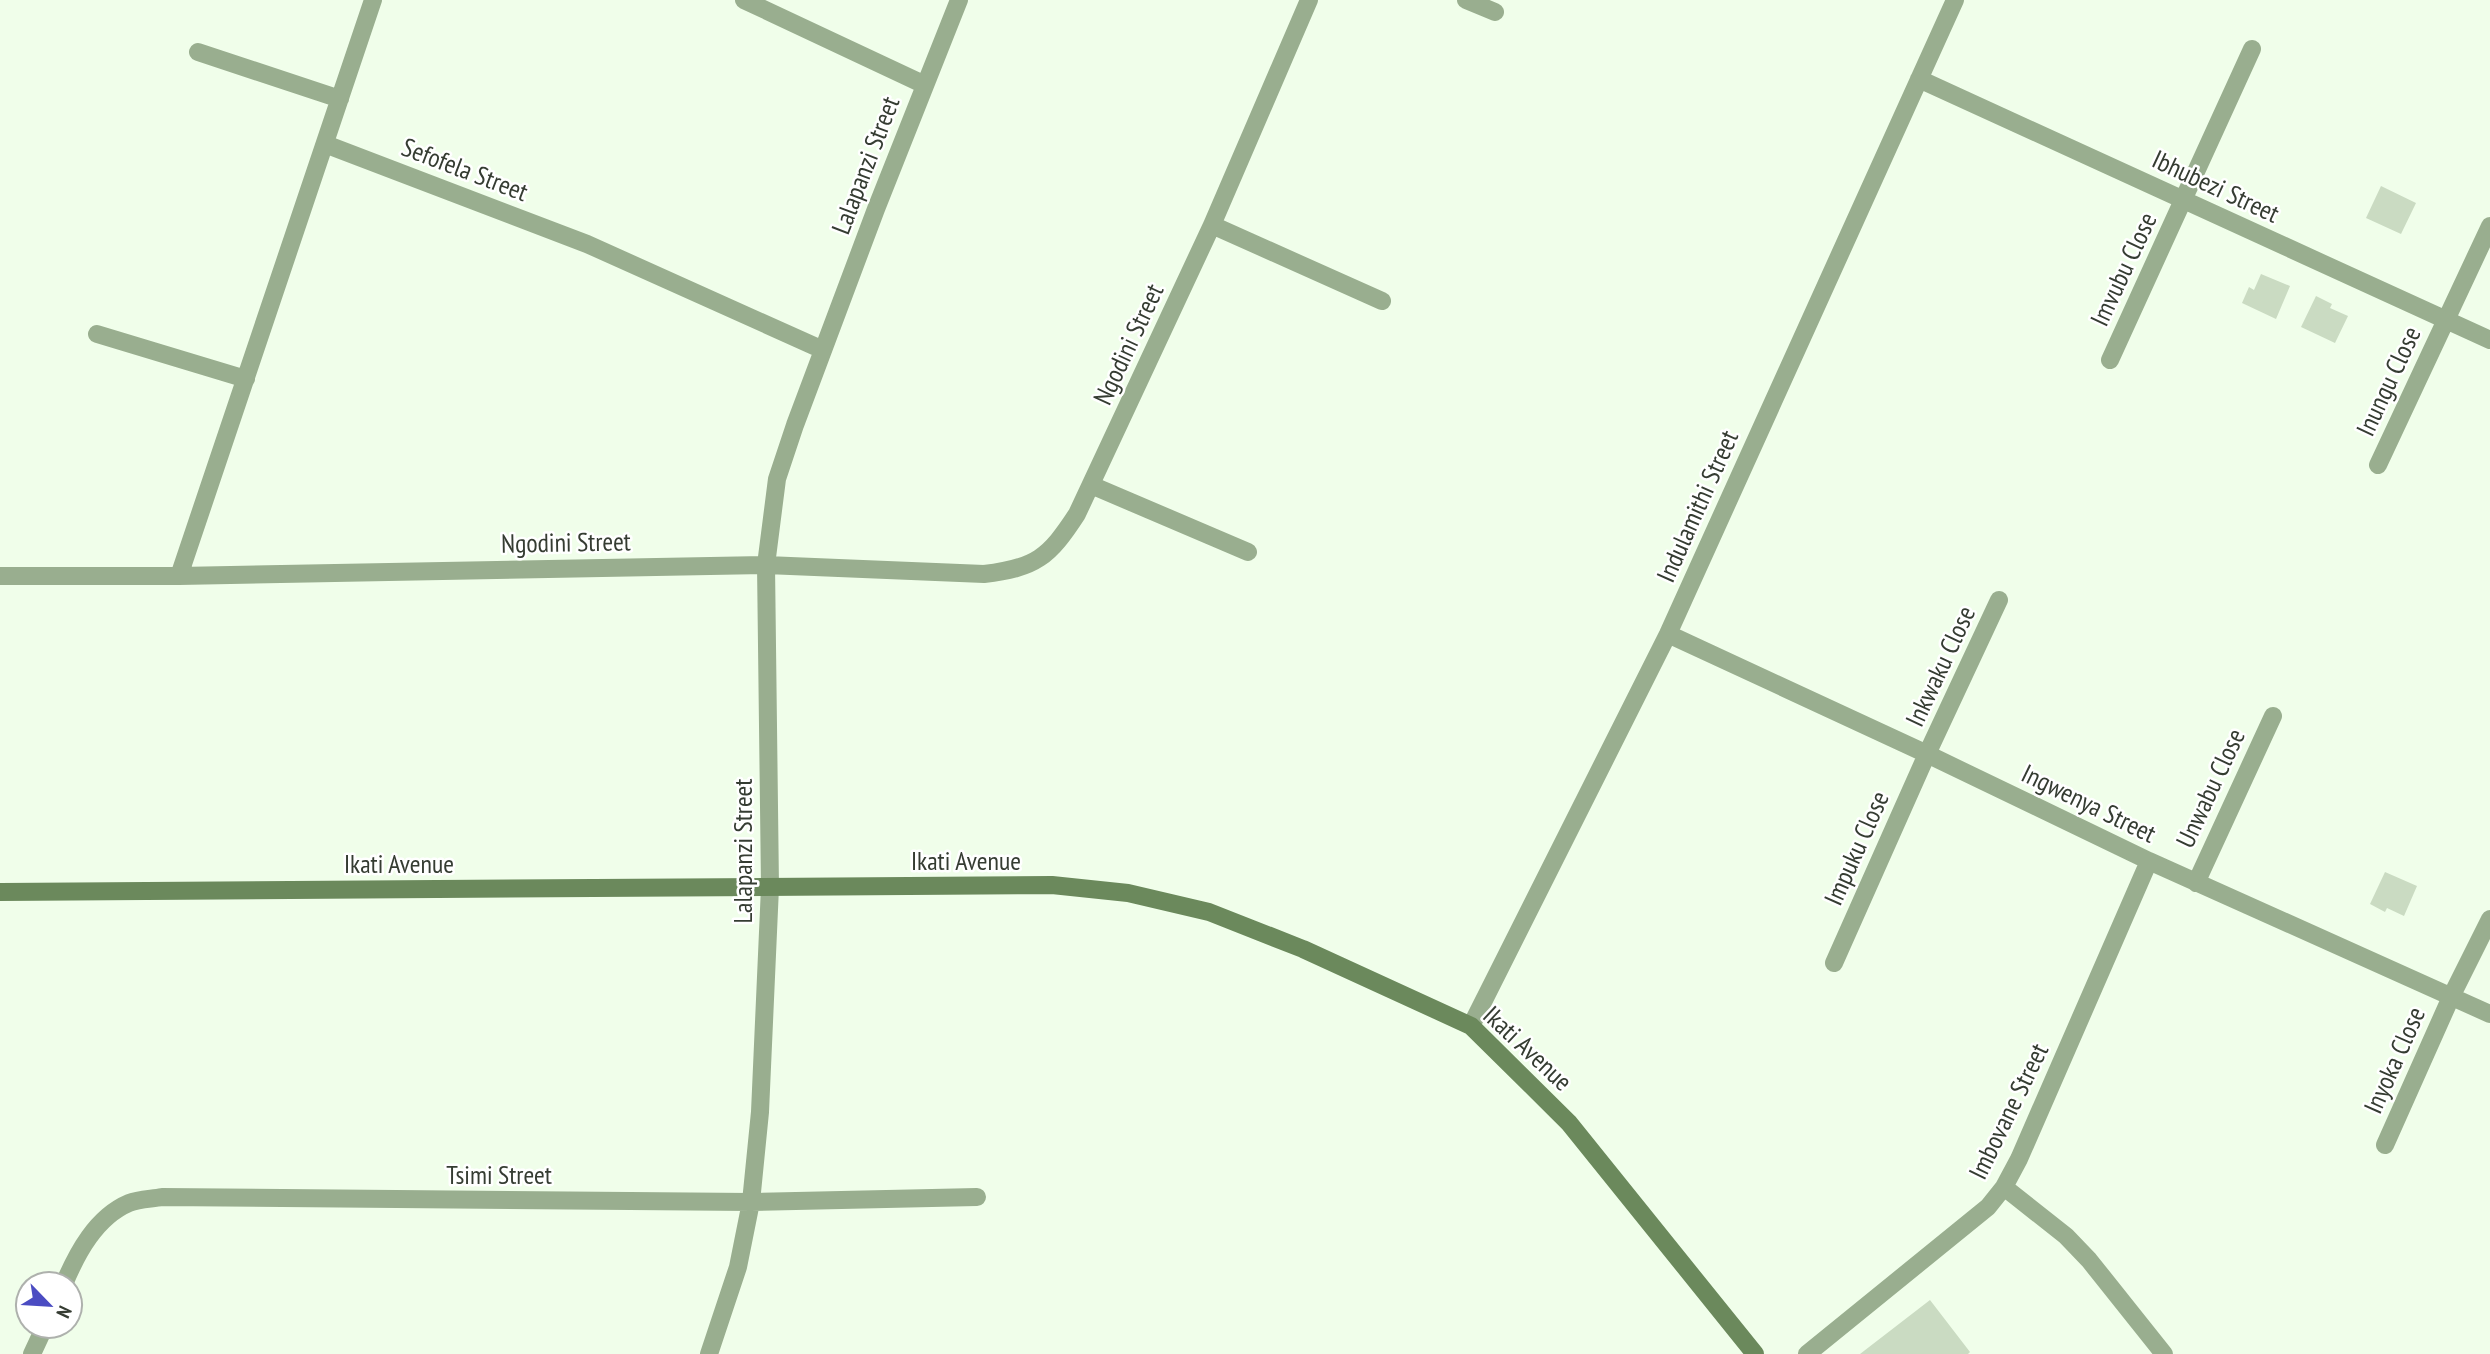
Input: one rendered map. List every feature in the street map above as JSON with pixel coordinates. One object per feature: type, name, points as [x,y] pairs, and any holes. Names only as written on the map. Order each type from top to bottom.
[{"type":"street","points":[[179,576],[373,0]]},
{"type":"street","points":[[744,0],[925,85]]},
{"type":"street","name":"Lalapanzi Street","points":[[709,1354],[737,1267],[751,1202],[760,1112],[770,887],[766,565],[778,479],[822,350],[959,0]]},
{"type":"street","name":"Ngodini Street","points":[[0,576],[179,576],[766,565],[984,573],[1016,570],[1045,556],[1077,514],[1212,225],[1310,0]]},
{"type":"street","points":[[1466,0],[1495,12]]},
{"type":"street","name":"Indulamithi Street","points":[[1471,1026],[1668,634],[1955,0]]},
{"type":"street","name":"Imvubu Close","points":[[2110,360],[2252,50]]},
{"type":"street","points":[[198,52],[340,99]]},
{"type":"street","name":"Ibhubezi Street","points":[[1919,79],[2490,340]]},
{"type":"street","name":"Sefofela Street","points":[[325,144],[587,244],[822,350]]},
{"type":"street","points":[[1212,225],[1382,301]]},
{"type":"street","name":"Inungu Close","points":[[2378,465],[2490,226]]},
{"type":"street","points":[[97,334],[246,379]]},
{"type":"street","points":[[1091,485],[1248,552]]},
{"type":"street","name":"Inkwaku Close","points":[[1927,754],[1999,600]]},
{"type":"street","name":"Ingwenya Street","points":[[1668,634],[1927,754],[2149,862],[2490,1014]]},
{"type":"street","name":"Unwabu Close","points":[[2196,883],[2273,716]]},
{"type":"street","name":"Impuku Close","points":[[1834,963],[1927,754]]},
{"type":"street","name":"Imbovane Street","points":[[1807,1354],[1959,1232],[1988,1207],[2004,1187],[2019,1159],[2149,862]]},
{"type":"street","name":"Ikati Avenue","points":[[0,892],[1052,885],[1128,893],[1209,912],[1303,948],[1471,1026],[1569,1123],[1755,1354]]},
{"type":"street","name":"Inyoka Close","points":[[2385,1145],[2451,997],[2490,919]]},
{"type":"street","points":[[2004,1187],[2066,1236],[2089,1260],[2164,1354]]},
{"type":"street","name":"Tsimi Street","points":[[71,1270],[85,1243],[104,1219],[130,1202],[162,1197],[751,1202],[977,1197]]},
{"type":"building","points":[[2381,186],[2416,203],[2401,234],[2366,218]]},
{"type":"building","points":[[2261,274],[2290,286],[2276,319],[2242,303],[2249,287],[2254,290]]},
{"type":"building","points":[[2316,296],[2332,304],[2330,308],[2348,316],[2335,343],[2301,327]]},
{"type":"building","points":[[2385,872],[2417,886],[2404,916],[2387,908],[2385,912],[2370,904]]},
{"type":"building","points":[[1930,1300],[1970,1352],[1968,1354],[1860,1354]]}]
